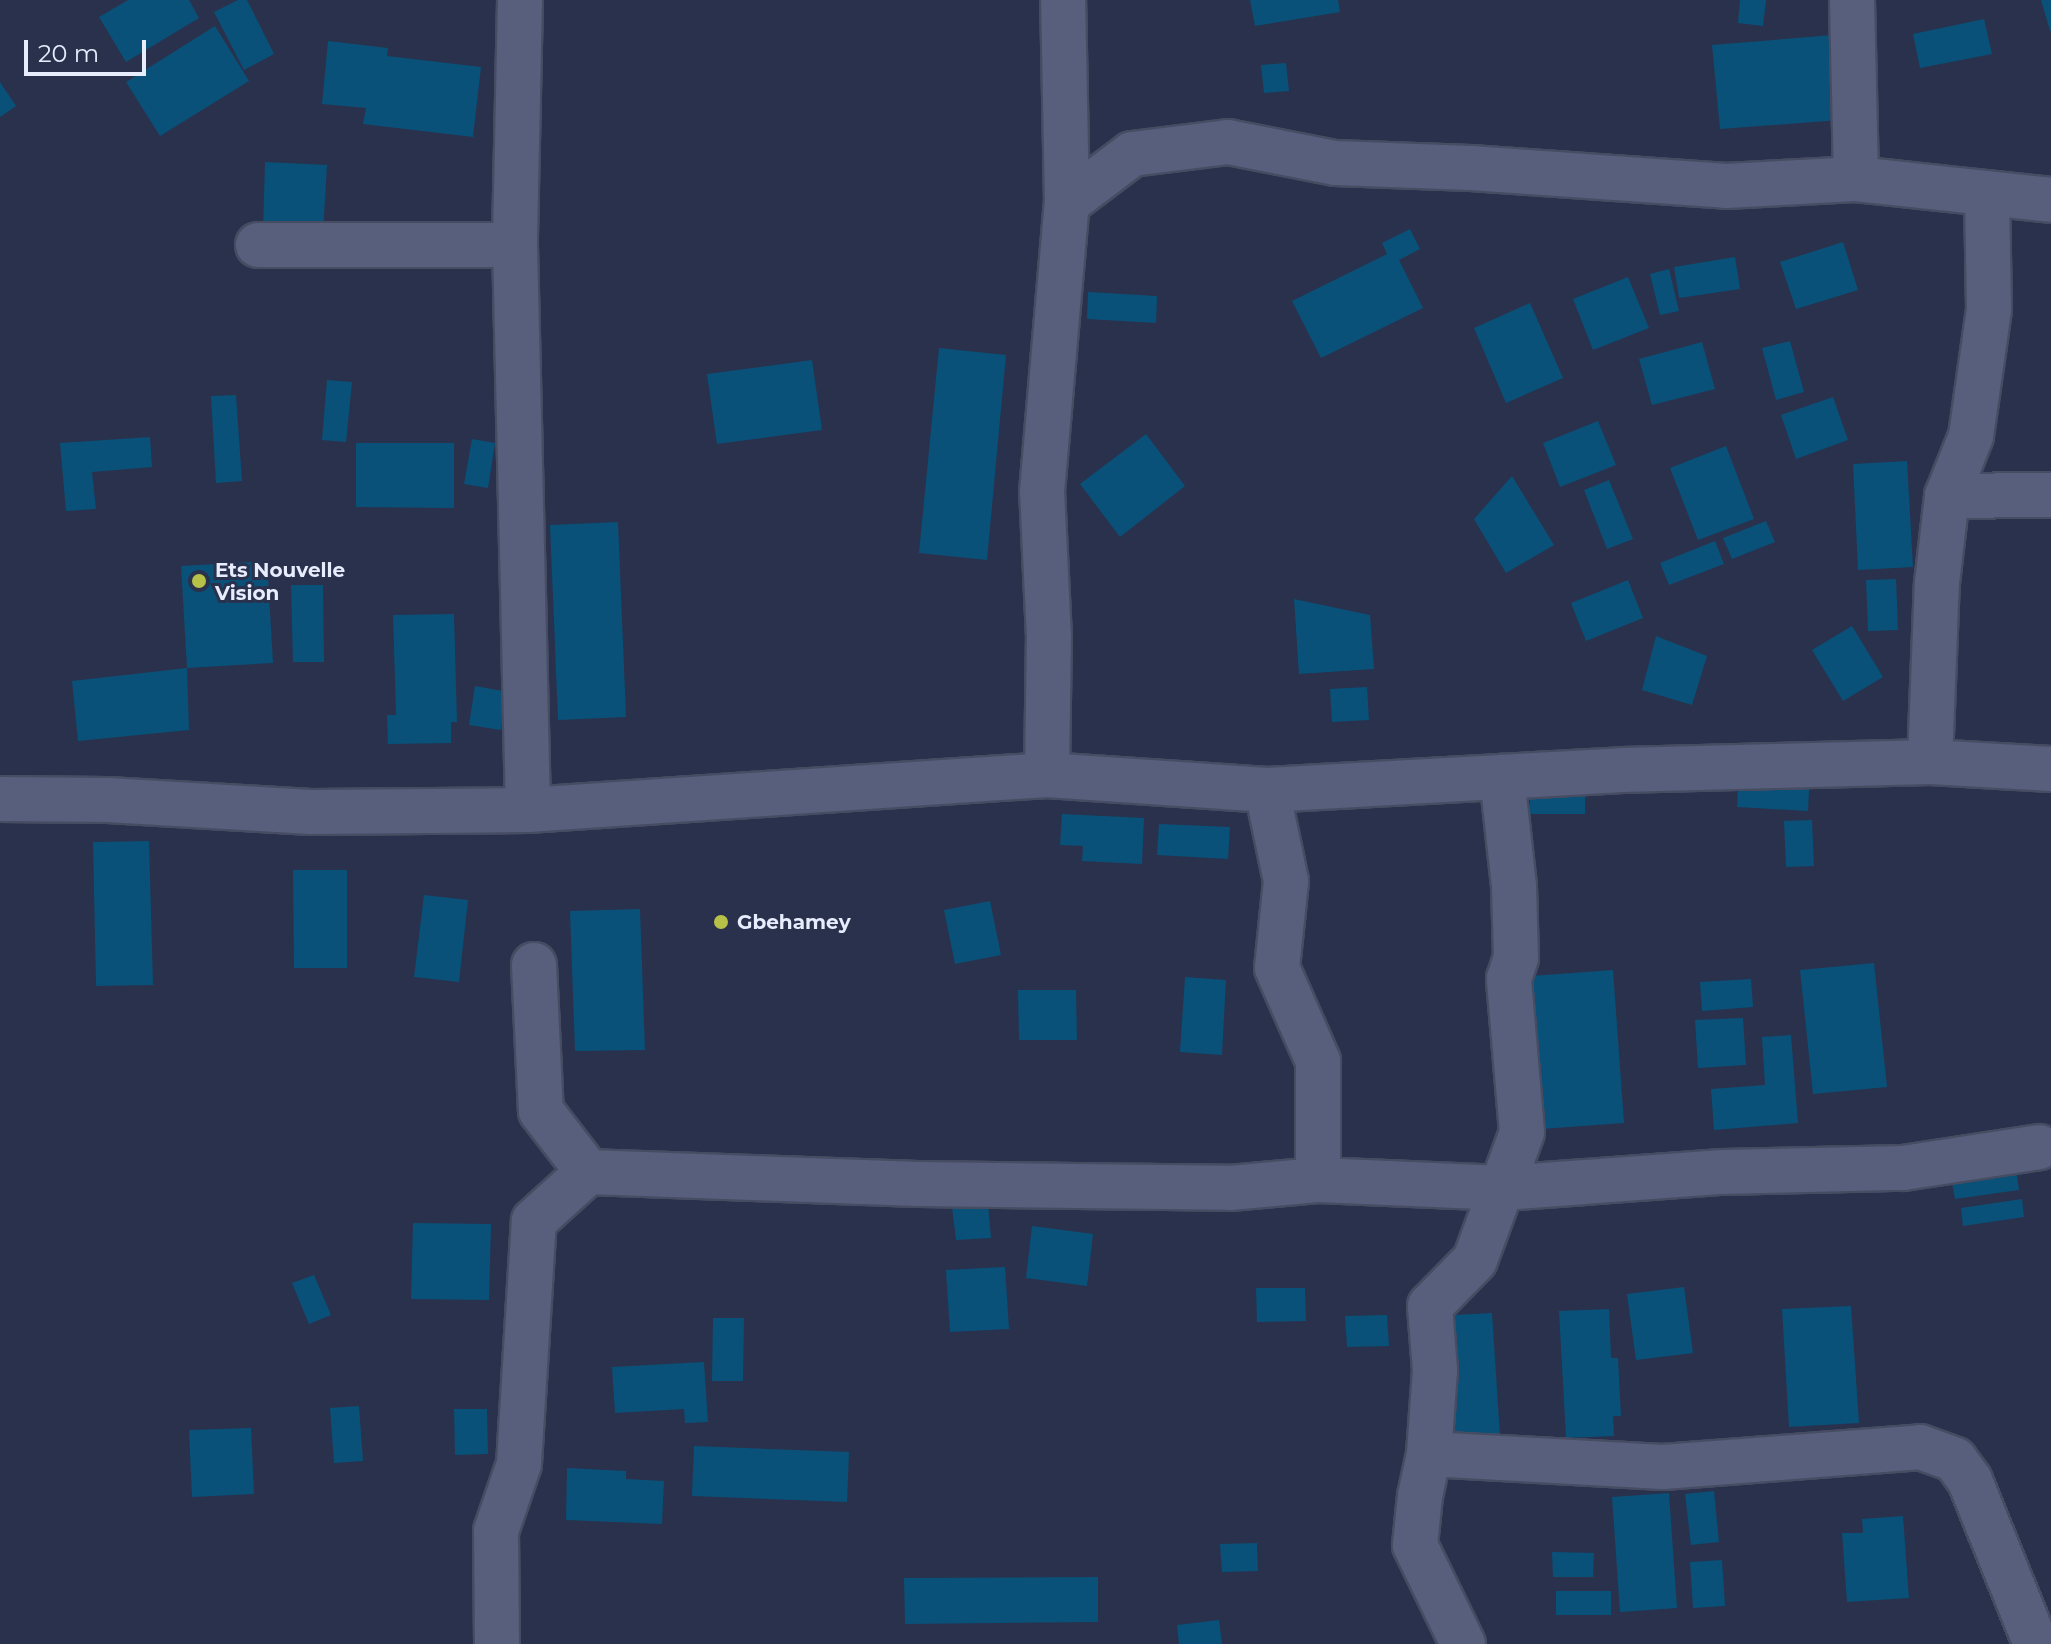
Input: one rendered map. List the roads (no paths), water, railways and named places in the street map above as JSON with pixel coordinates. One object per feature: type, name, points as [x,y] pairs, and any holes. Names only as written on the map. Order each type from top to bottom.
[{"type":"street","points":[[520,0],[515,245],[528,810]]},
{"type":"street","points":[[1047,775],[1049,638],[1042,492],[1067,203],[1063,0]]},
{"type":"street","points":[[1852,0],[1856,179]]},
{"type":"street","points":[[1067,203],[1132,154],[1228,142],[1335,163],[1471,168],[1726,186],[1856,179],[2051,200]]},
{"type":"street","points":[[1930,762],[1937,583],[1947,496],[1971,436],[1989,309],[1987,193]]},
{"type":"street","points":[[258,245],[515,245]]},
{"type":"street","points":[[1947,496],[2051,495]]},
{"type":"street","points":[[0,799],[108,800],[311,812],[528,810],[1047,775],[1267,790],[1502,777],[1930,762],[2051,769]]},
{"type":"street","points":[[1463,1644],[1415,1545],[1420,1496],[1429,1454],[1435,1370],[1430,1306],[1475,1260],[1522,1132],[1509,979],[1516,958],[1514,886],[1502,777]]},
{"type":"street","points":[[1267,790],[1286,881],[1277,968],[1318,1061],[1318,1180]]},
{"type":"street","points":[[534,965],[541,1111],[588,1172]]},
{"type":"street","points":[[497,1644],[496,1531],[519,1464],[534,1221],[588,1172],[918,1184],[1230,1188],[1318,1180],[1503,1188],[1722,1172],[1904,1168],[2039,1147]]},
{"type":"street","points":[[1429,1454],[1663,1467],[1920,1447],[1955,1460],[1970,1481],[2036,1644]]},
{"type":"place","name":"Ets Nouvelle Vision","points":[[199,581]]},
{"type":"place","name":"Gbehamey","points":[[721,922]]}]
